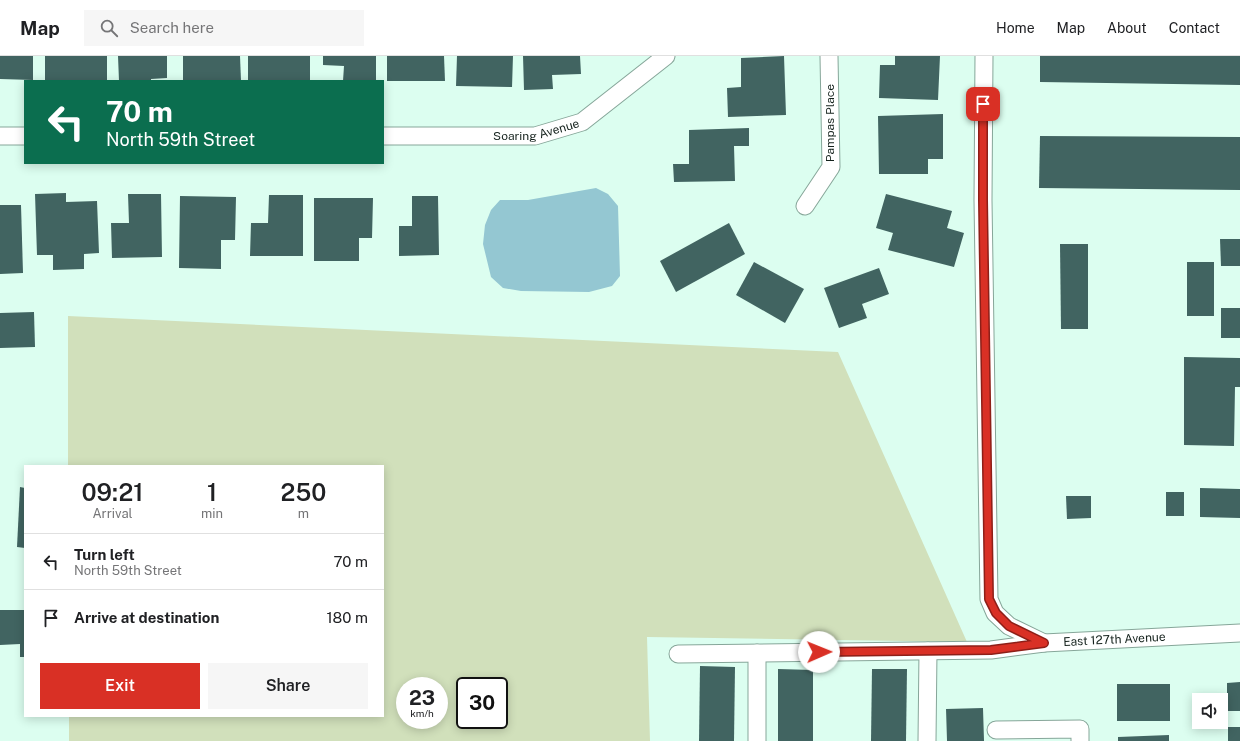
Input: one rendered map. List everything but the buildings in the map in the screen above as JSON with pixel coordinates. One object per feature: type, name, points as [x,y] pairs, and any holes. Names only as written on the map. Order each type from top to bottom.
[{"type":"street","name":"Soaring Avenue","points":[[384,136],[535,136],[582,122],[666,56]]},
{"type":"street","name":"Pampas Place","points":[[805,206],[831,167],[829,56]]},
{"type":"street","points":[[984,56],[983,200],[989,599],[996,613],[1009,626],[1044,643]]},
{"type":"street","points":[[0,136],[24,136]]},
{"type":"street","name":"East 127th Avenue","points":[[678,654],[991,650],[1044,643],[1240,633]]},
{"type":"street","points":[[927,741],[928,651]]},
{"type":"street","points":[[757,741],[758,653]]},
{"type":"street","points":[[996,730],[1080,729],[1080,741]]},
{"type":"green space","points":[[68,316],[838,352],[967,642],[647,637],[650,741],[69,741],[69,717],[384,717],[384,465],[68,465]]},
{"type":"water","points":[[596,188],[608,194],[618,206],[620,276],[612,286],[589,292],[521,291],[503,288],[491,277],[483,244],[485,225],[491,210],[500,200],[528,200]]},
{"type":"route","points":[[819,652],[991,650],[1044,643],[1009,626],[996,613],[989,599],[983,104]]}]
